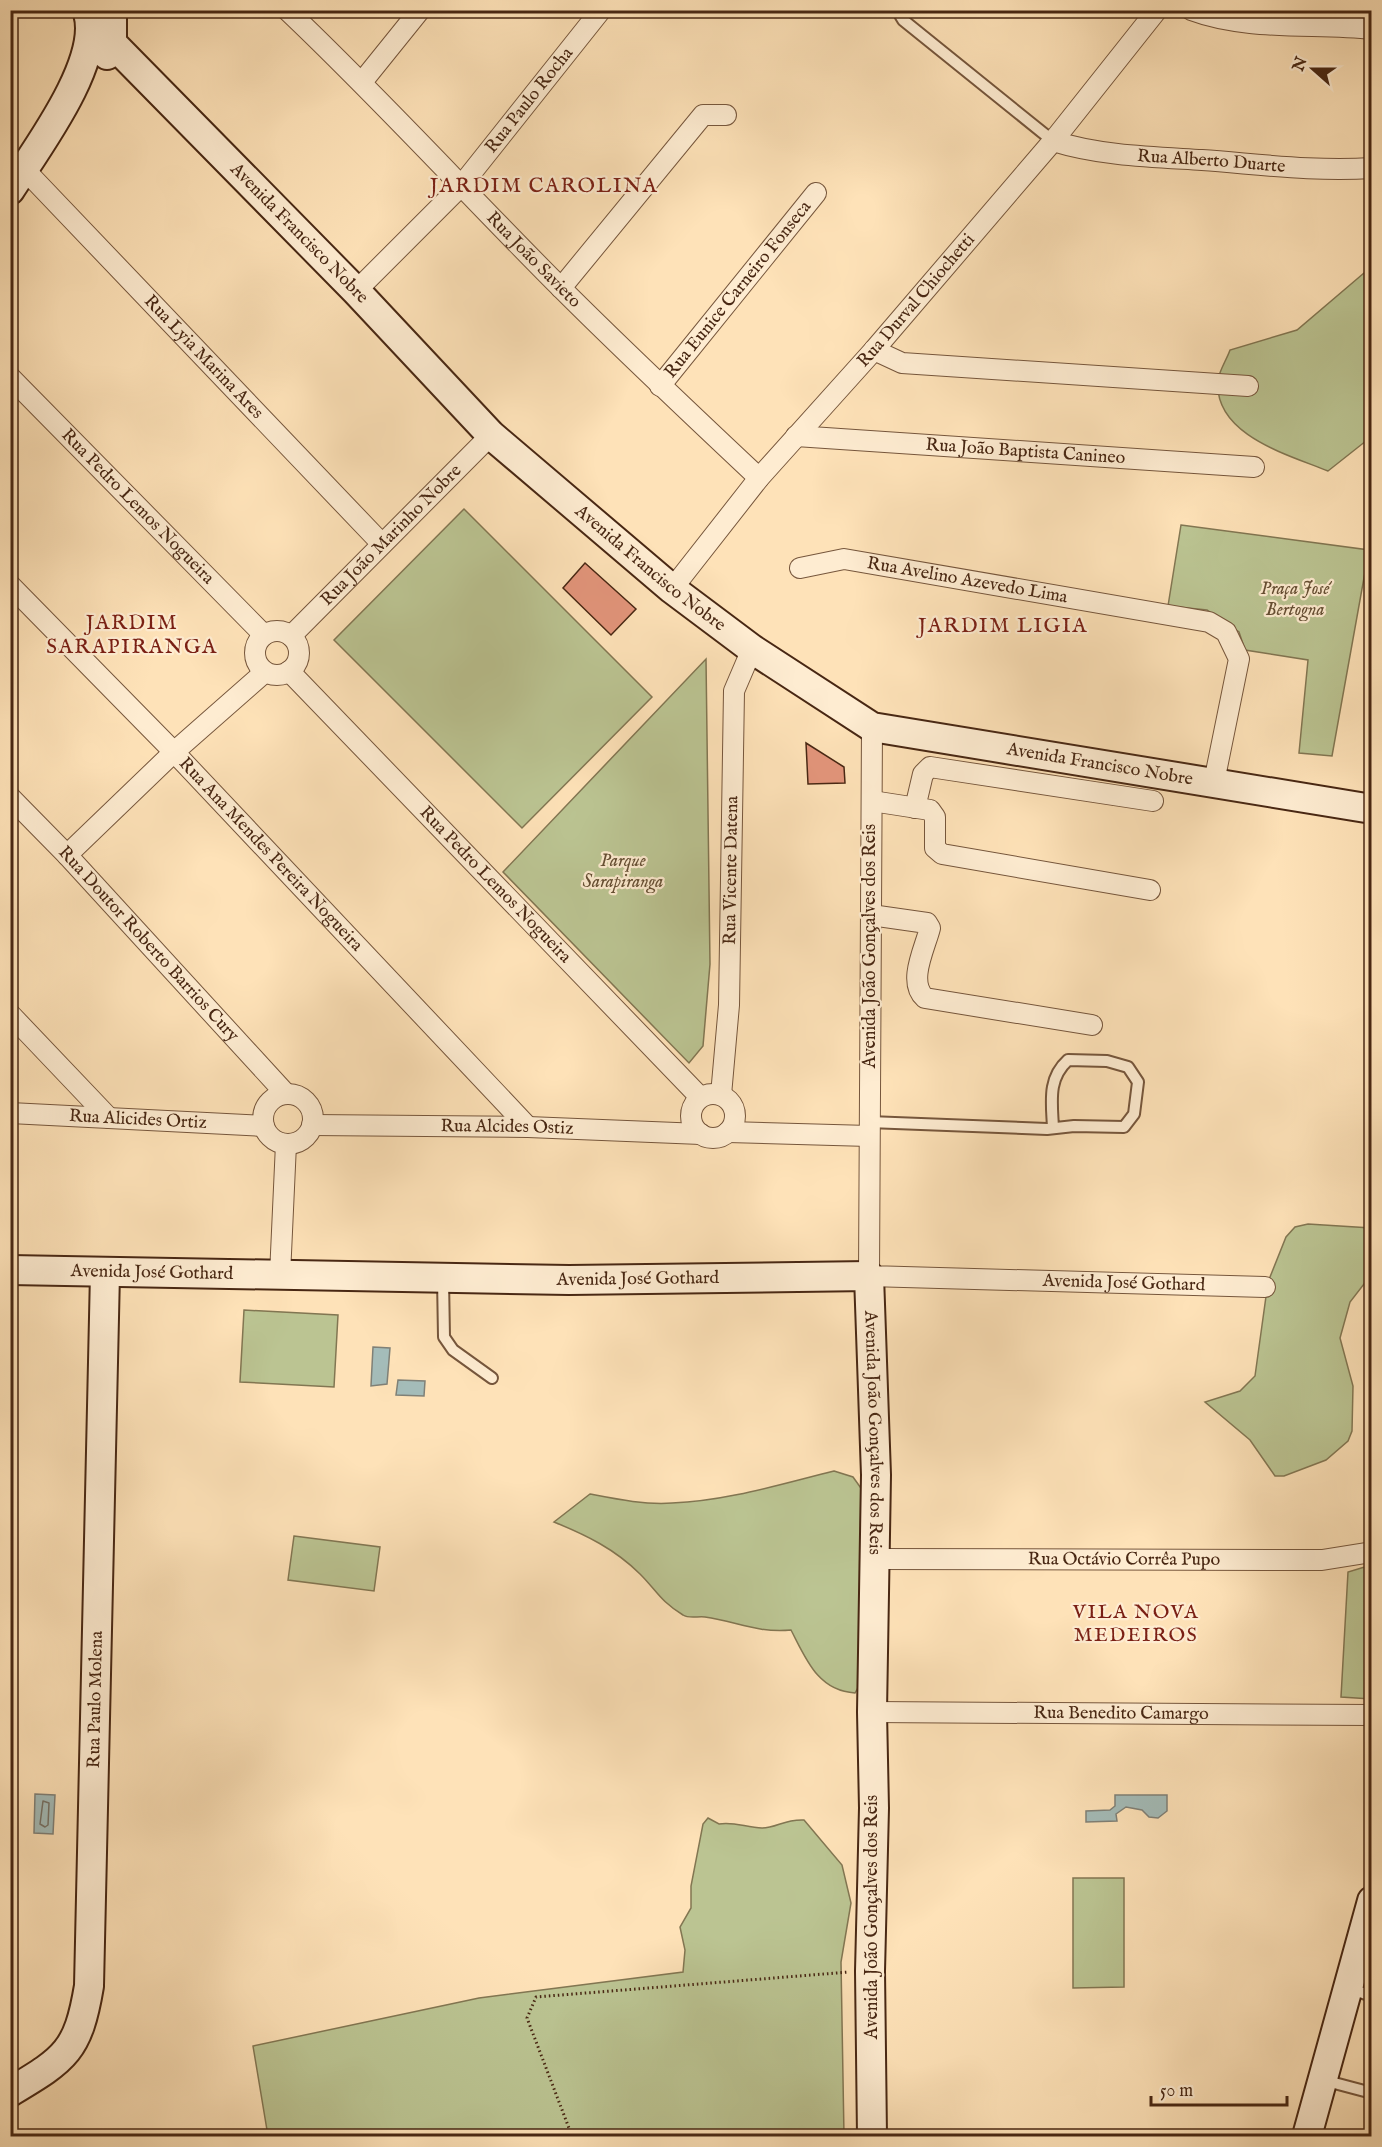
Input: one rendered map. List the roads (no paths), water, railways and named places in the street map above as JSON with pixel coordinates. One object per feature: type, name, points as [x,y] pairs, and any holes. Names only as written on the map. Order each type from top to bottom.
[{"type":"street","name":"Rua João Savieto","points":[[287,10],[362,82],[561,288],[660,386],[759,478]]},
{"type":"street","points":[[362,82],[420,10]]},
{"type":"street","name":"Rua Paulo Rocha","points":[[357,291],[461,186],[601,10]]},
{"type":"street","name":"Rua Durval Chiochetti","points":[[672,589],[759,478],[874,350],[1053,141],[1157,10]]},
{"type":"street","points":[[1191,10],[1214,18],[1371,29]]},
{"type":"street","points":[[17,180],[69,96],[93,72],[101,23]]},
{"type":"street","name":"Avenida Francisco Nobre","points":[[101,23],[491,435],[672,589],[752,649],[872,727],[1371,808]]},
{"type":"street","points":[[561,288],[704,115],[726,116]]},
{"type":"street","name":"Rua Alberto Duarte","points":[[1053,141],[1074,148],[1141,156],[1302,168],[1371,168]]},
{"type":"street","name":"Rua Lyia Marina Ares","points":[[17,180],[382,544]]},
{"type":"street","name":"Rua Eunice Carneiro Fonseca","points":[[660,386],[816,193]]},
{"type":"street","points":[[874,350],[902,363],[1248,386]]},
{"type":"street","name":"Rua Pedro Lemos Nogueira","points":[[10,377],[264,635]]},
{"type":"street","name":"Rua João Marinho Nobre","points":[[291,636],[491,435]]},
{"type":"street","name":"Rua João Baptista Canineo","points":[[796,436],[1254,467]]},
{"type":"street","name":"Rua Avelino Azevedo Lima","points":[[800,568],[844,559],[1209,622],[1226,632],[1239,659],[1214,782]]},
{"type":"street","name":"Rua Ana Mendes Pereira Nogueira","points":[[10,585],[174,752],[528,1127]]},
{"type":"street","points":[[278,631],[291,636],[298,648],[299,656],[289,671],[280,675],[265,672],[260,667],[255,653],[256,646],[264,635],[278,631]]},
{"type":"street","name":"Rua Vicente Datena","points":[[721,1095],[729,1005],[734,691],[752,649]]},
{"type":"street","name":"Rua Pedro Lemos Nogueira","points":[[289,671],[700,1097]]},
{"type":"street","points":[[67,855],[174,752],[265,672]]},
{"type":"street","name":"Avenida João Gonçalves dos Reis","points":[[872,727],[869,1276],[876,1475],[872,1712],[874,1808],[870,1971],[873,2136]]},
{"type":"street","points":[[915,808],[922,774],[930,767],[1153,801]]},
{"type":"street","name":"Rua Doutor Roberto Barrios Cury","points":[[10,797],[67,855],[286,1094]]},
{"type":"street","points":[[872,801],[930,810],[935,817],[935,848],[942,854],[1150,890]]},
{"type":"street","points":[[871,915],[927,923],[930,928],[916,982],[918,992],[924,998],[1092,1025]]},
{"type":"street","points":[[10,1014],[109,1118]]},
{"type":"street","points":[[286,1094],[294,1095],[307,1103],[313,1118],[312,1125],[303,1139],[286,1144],[272,1139],[264,1126],[266,1108],[270,1101],[286,1094]]},
{"type":"street","points":[[728,1132],[735,1112],[728,1099],[714,1094],[700,1097],[690,1116],[695,1130],[715,1138],[728,1132],[869,1129]]},
{"type":"street","name":"Rua Alicides Ortiz","points":[[10,1113],[264,1126]]},
{"type":"street","name":"Rua Alcides Ostiz","points":[[312,1125],[528,1127],[701,1134]]},
{"type":"street","points":[[280,1275],[286,1144]]},
{"type":"street","name":"Avenida José Gothard","points":[[10,1270],[569,1280],[869,1276],[1265,1287]]},
{"type":"street","name":"Rua Paulo Molena","points":[[10,2092],[56,2064],[74,2042],[84,2018],[89,1986],[105,1273]]},
{"type":"street","name":"Rua Octávio Corrêa Pupo","points":[[875,1559],[1322,1560],[1371,1552]]},
{"type":"street","name":"Rua Benedito Camargo","points":[[872,1712],[1371,1715]]},
{"type":"street","points":[[1307,2136],[1323,2080],[1360,1992],[1371,1901]]},
{"type":"lane","points":[[897,10],[903,20],[1053,141]]},
{"type":"lane","points":[[869,1129],[1053,1128],[1074,1125],[1124,1127],[1134,1114],[1138,1082],[1128,1067],[1107,1061],[1068,1060],[1060,1067],[1052,1082],[1053,1128]]},
{"type":"lane","points":[[443,1279],[444,1337],[453,1350],[492,1378]]},
{"type":"lane","points":[[1323,2080],[1371,2093]]},
{"type":"water","points":[[373,1347],[390,1348],[387,1384],[371,1386]]},
{"type":"water","points":[[398,1380],[425,1381],[424,1396],[396,1395]]},
{"type":"water","points":[[35,1794],[55,1795],[53,1834],[34,1833]]},
{"type":"water","points":[[1115,1795],[1167,1795],[1167,1811],[1158,1818],[1149,1817],[1142,1810],[1126,1807],[1116,1814],[1117,1821],[1086,1822],[1086,1811],[1110,1810],[1115,1806]]},
{"type":"district","name":"JARDIM CAROLINA","points":[[544,186]]},
{"type":"district","name":"JARDIM LIGIA","points":[[1003,626]]},
{"type":"district","name":"JARDIM SARAPIRANGA","points":[[132,635]]},
{"type":"district","name":"VILA NOVA MEDEIROS","points":[[1136,1624]]},
{"type":"park label","name":"Praça José Bertogna","points":[[1295,599]]},
{"type":"park label","name":"Parque Sarapiranga","points":[[623,871]]}]
